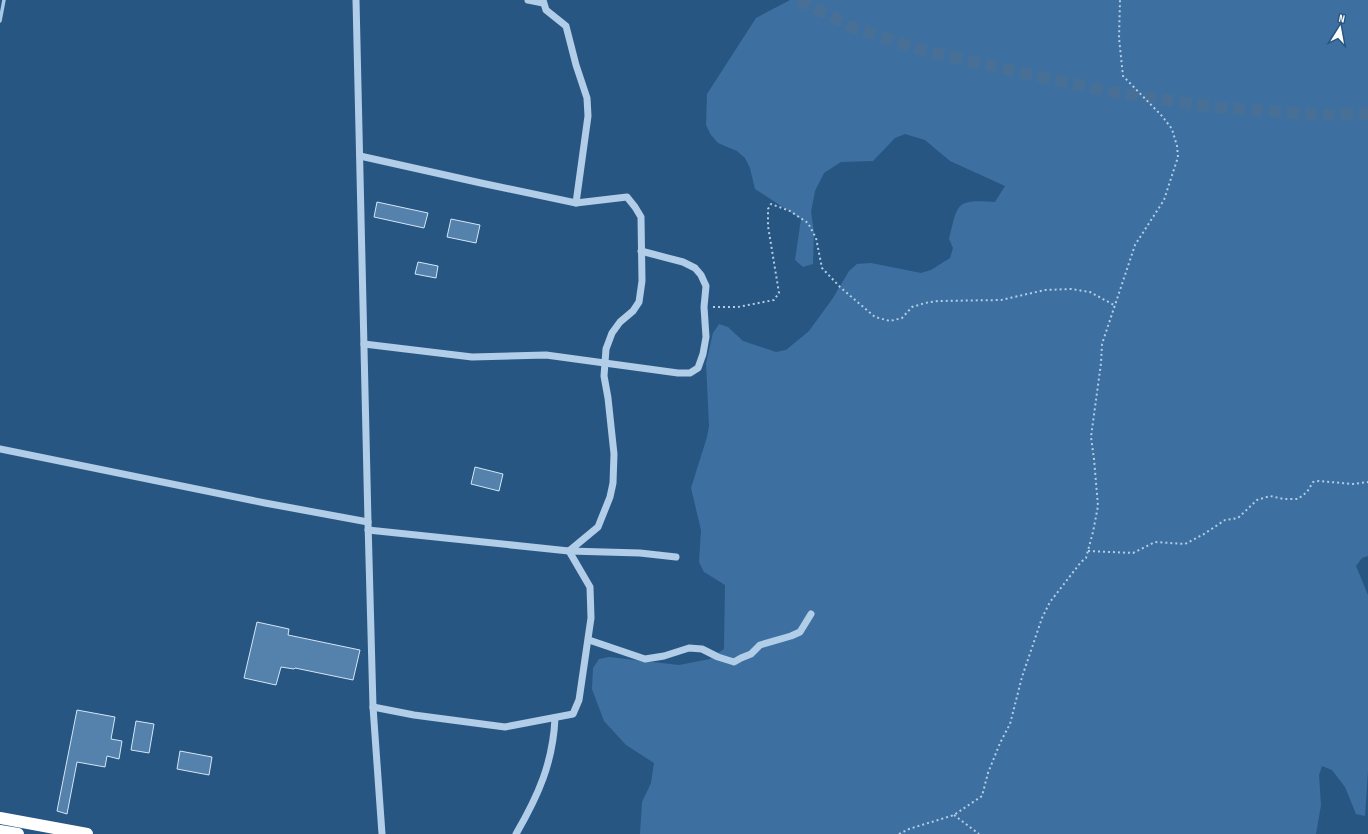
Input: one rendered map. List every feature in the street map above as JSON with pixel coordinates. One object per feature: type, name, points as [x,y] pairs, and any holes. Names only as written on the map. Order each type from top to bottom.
[{"type":"highway","points":[[0,818],[87,834]]},
{"type":"highway","points":[[0,831],[18,834]]},
{"type":"street","points":[[356,0],[373,707],[382,834]]},
{"type":"street","points":[[528,0],[543,1],[546,10],[566,26],[576,65],[587,98],[588,116],[576,203]]},
{"type":"street","points":[[360,156],[576,203],[627,197],[641,218],[642,281],[639,302],[633,311],[620,322],[612,333],[606,349],[604,376],[614,454],[613,483],[610,497],[598,527],[569,550]]},
{"type":"street","points":[[364,344],[472,357],[546,355],[678,373],[690,373],[698,368],[703,354],[706,338],[704,307],[706,286],[701,275],[695,268],[683,262],[641,251]]},
{"type":"street","points":[[0,449],[265,503],[368,522]]},
{"type":"street","points":[[368,530],[569,550],[676,557]]},
{"type":"street","points":[[373,707],[414,715],[505,727],[573,714],[579,700],[589,640],[591,618],[590,587],[569,550]]},
{"type":"street","points":[[589,640],[646,659],[664,656],[689,648],[702,649],[718,657],[734,662],[751,654],[760,645],[800,632],[811,614]]},
{"type":"street","points":[[516,834],[528,813],[547,770],[554,739],[555,718]]},
{"type":"path","points":[[899,834],[909,829],[954,815],[982,796],[988,773],[1000,743],[1010,724],[1022,677],[1042,618],[1050,602],[1081,562],[1086,558],[1088,551],[1098,506],[1091,437],[1101,363],[1102,344],[1135,245],[1164,200],[1178,156],[1172,129],[1162,116],[1123,76],[1119,38],[1120,0]]},
{"type":"path","points":[[704,307],[738,307],[774,300],[779,293],[768,226],[768,209],[771,204],[790,211],[808,223],[816,238],[822,268],[840,287],[875,317],[890,321],[902,318],[912,307],[925,302],[1001,300],[1045,290],[1071,289],[1090,292],[1114,305]]},
{"type":"path","points":[[1088,551],[1133,553],[1155,542],[1185,544],[1226,520],[1238,518],[1257,500],[1270,496],[1284,499],[1298,499],[1307,492],[1313,482],[1319,481],[1353,484],[1368,482]]},
{"type":"path","points":[[954,815],[979,834]]},
{"type":"shaded area","points":[[790,0],[1368,0],[1368,556],[1362,558],[1356,566],[1368,595],[1368,770],[1365,816],[1356,814],[1345,787],[1332,770],[1322,766],[1319,775],[1321,805],[1316,834],[640,834],[642,802],[651,783],[654,763],[626,745],[604,721],[592,689],[593,668],[599,659],[609,657],[679,665],[710,659],[724,649],[725,585],[704,572],[699,562],[701,530],[691,488],[709,426],[706,363],[713,333],[719,324],[728,327],[743,341],[776,352],[786,350],[809,331],[833,298],[849,271],[857,264],[871,263],[921,273],[931,270],[950,258],[953,248],[949,239],[954,218],[960,206],[972,201],[995,202],[1005,186],[950,161],[925,140],[905,134],[895,138],[873,161],[841,162],[824,173],[815,191],[811,212],[814,232],[813,264],[803,267],[795,260],[801,219],[755,189],[750,168],[745,158],[737,151],[718,143],[711,135],[706,125],[707,94],[756,18]]},
{"type":"building","points":[[377,202],[428,213],[424,228],[374,217]]},
{"type":"building","points":[[451,219],[480,225],[476,243],[447,237]]},
{"type":"building","points":[[418,262],[438,266],[436,278],[415,274]]},
{"type":"building","points":[[475,467],[503,474],[499,491],[471,484]]},
{"type":"building","points":[[257,622],[289,629],[288,635],[360,650],[353,680],[295,668],[281,667],[276,685],[244,678]]},
{"type":"building","points":[[77,710],[115,717],[111,739],[122,741],[119,759],[107,756],[105,767],[77,762],[67,814],[57,811]]},
{"type":"building","points":[[136,721],[154,724],[149,753],[131,750]]},
{"type":"building","points":[[180,751],[212,757],[209,775],[177,769]]},
{"type":"waterway","points":[[0,21],[4,0]]},
{"type":"tunnel","points":[[799,0],[852,27],[922,50],[1113,92],[1214,107],[1319,115],[1368,114]]}]
